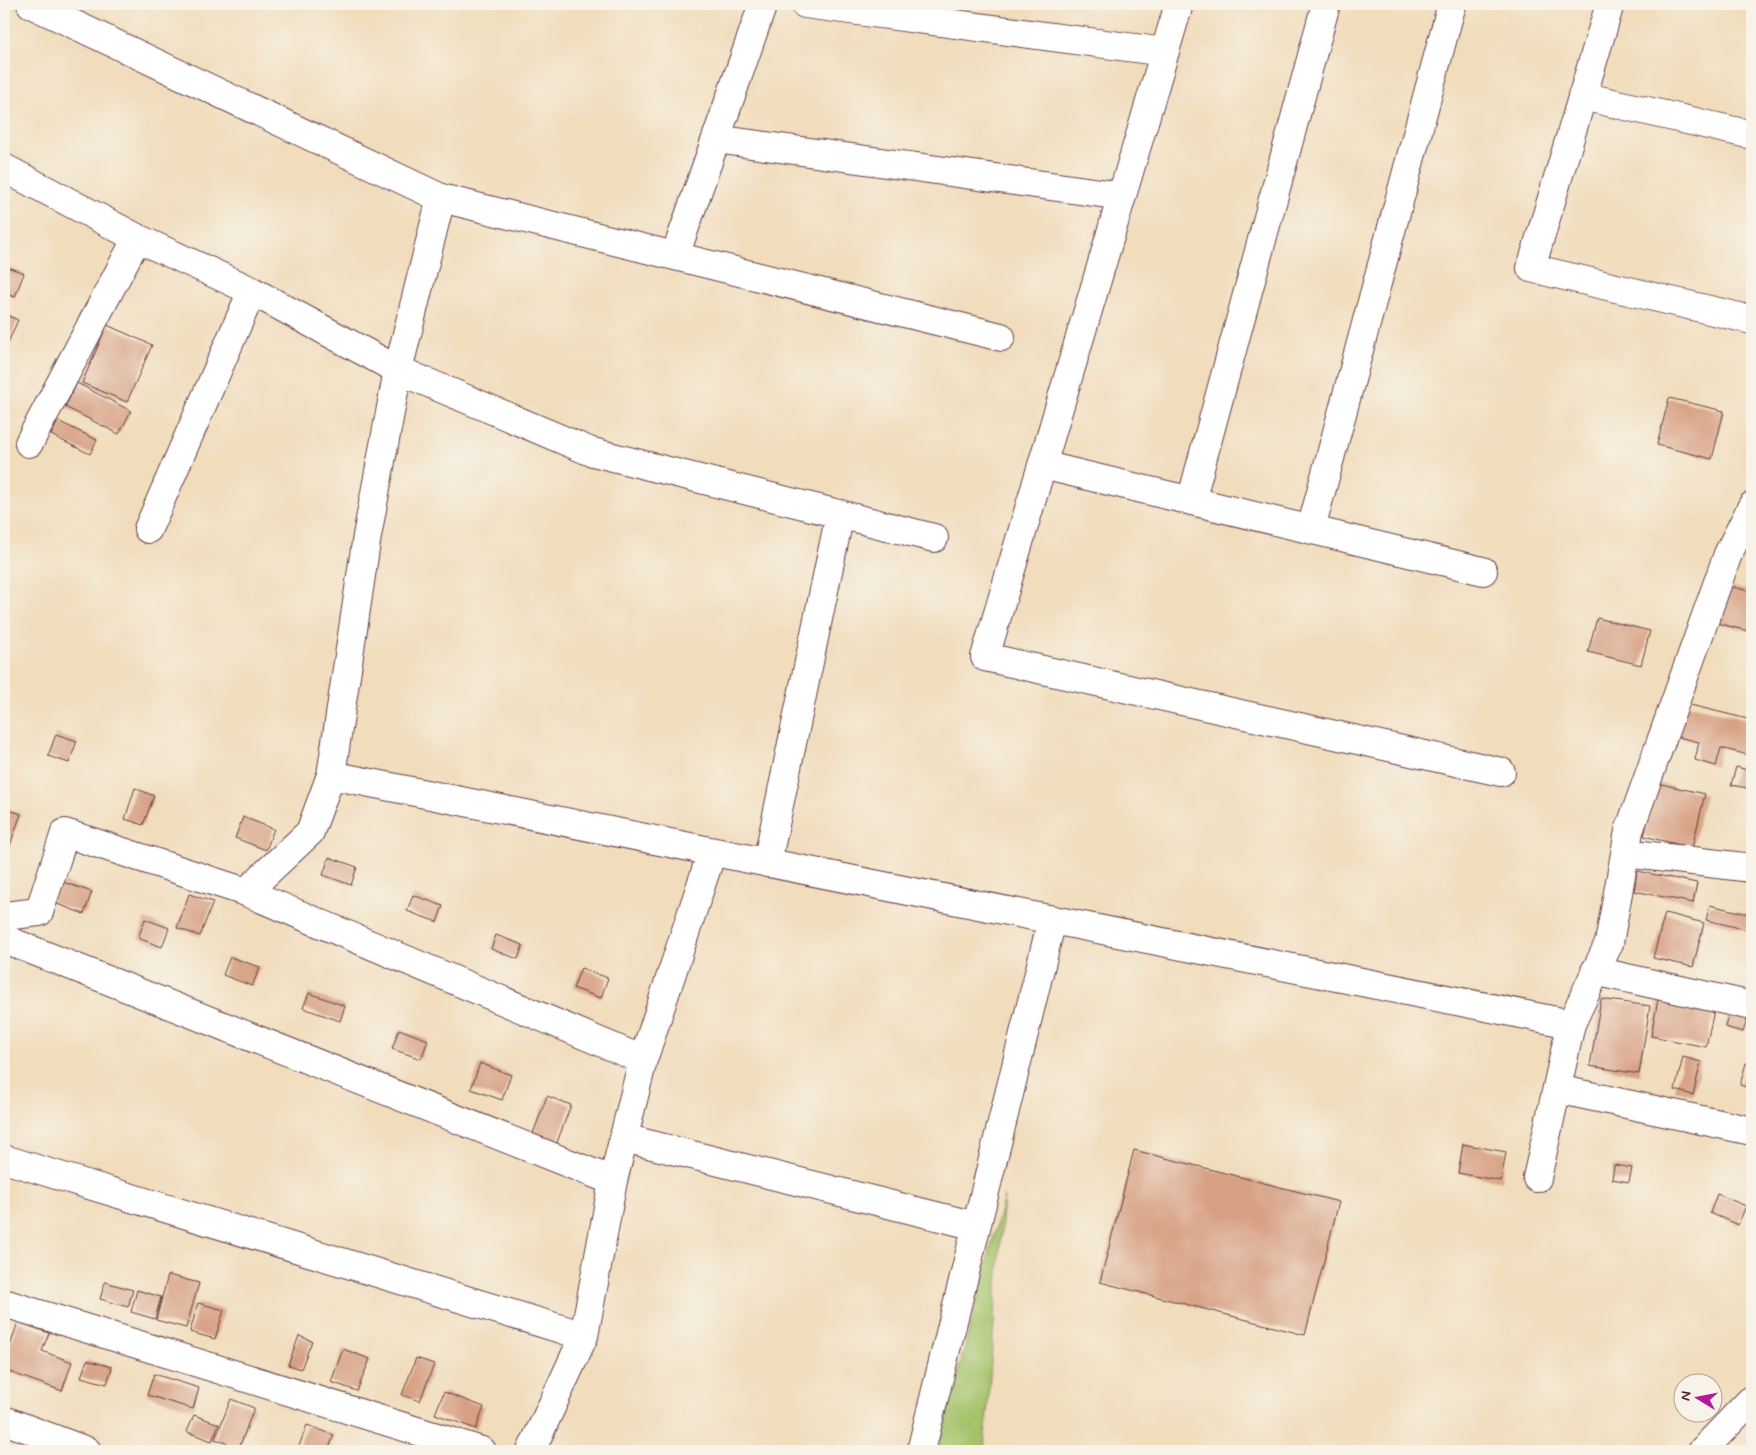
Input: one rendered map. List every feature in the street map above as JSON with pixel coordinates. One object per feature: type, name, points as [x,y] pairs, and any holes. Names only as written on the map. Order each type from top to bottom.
[{"type":"street","points":[[31,4],[441,198],[1001,338]]},
{"type":"street","points":[[675,256],[763,4]]},
{"type":"street","points":[[805,4],[1165,52]]},
{"type":"street","points":[[1179,4],[985,657],[1501,772]]},
{"type":"street","points":[[1191,501],[1326,4]]},
{"type":"street","points":[[1311,529],[1452,4]]},
{"type":"street","points":[[1610,4],[1530,268],[1752,320]]},
{"type":"street","points":[[1582,96],[1752,135]]},
{"type":"street","points":[[716,138],[1122,196]]},
{"type":"street","points":[[4,168],[137,238],[252,291],[398,370],[589,451],[934,538]]},
{"type":"street","points":[[246,892],[310,832],[331,775],[367,536],[398,370],[441,198]]},
{"type":"street","points":[[29,443],[137,238]]},
{"type":"street","points":[[148,528],[252,291]]},
{"type":"street","points":[[1042,465],[1483,571]]},
{"type":"street","points":[[1538,1178],[1571,1024],[1609,943],[1629,831],[1728,554],[1752,506]]},
{"type":"street","points":[[767,863],[840,514]]},
{"type":"street","points":[[331,775],[1571,1024]]},
{"type":"street","points":[[4,916],[40,912],[65,833],[246,892],[643,1060]]},
{"type":"street","points":[[531,1451],[584,1336],[613,1181],[643,1060],[712,852]]},
{"type":"street","points":[[1625,853],[1752,868]]},
{"type":"street","points":[[921,1451],[1052,920]]},
{"type":"street","points":[[4,939],[613,1181]]},
{"type":"street","points":[[1595,971],[1752,1006]]},
{"type":"street","points":[[1557,1089],[1752,1131]]},
{"type":"street","points":[[624,1138],[976,1226]]},
{"type":"street","points":[[4,1159],[584,1336]]},
{"type":"street","points":[[4,1303],[482,1451]]},
{"type":"street","points":[[1702,1451],[1752,1399]]},
{"type":"street","points":[[4,1420],[87,1451]]},
{"type":"green space","points":[[1004,1197],[984,1451],[938,1451]]},
{"type":"building","points":[[4,266],[24,273],[15,297],[4,293]]},
{"type":"building","points":[[4,314],[18,320],[4,352]]},
{"type":"building","points":[[107,325],[152,345],[127,402],[82,383]]},
{"type":"building","points":[[77,383],[131,411],[119,434],[65,407]]},
{"type":"building","points":[[1669,398],[1724,411],[1712,459],[1657,445]]},
{"type":"building","points":[[58,421],[97,440],[90,454],[51,435]]},
{"type":"building","points":[[1722,584],[1752,592],[1752,632],[1713,622]]},
{"type":"building","points":[[1597,618],[1650,631],[1641,665],[1588,652]]},
{"type":"building","points":[[1678,702],[1752,720],[1752,756],[1721,748],[1716,766],[1695,760],[1699,742],[1670,735]]},
{"type":"building","points":[[56,734],[77,741],[69,763],[48,756]]},
{"type":"building","points":[[1736,767],[1752,771],[1747,788],[1731,785]]},
{"type":"building","points":[[1657,783],[1705,794],[1692,848],[1644,836]]},
{"type":"building","points":[[135,788],[154,796],[143,825],[125,819]]},
{"type":"building","points":[[4,808],[21,814],[4,862]]},
{"type":"building","points":[[243,817],[274,829],[266,850],[235,838]]},
{"type":"building","points":[[329,857],[357,867],[351,885],[323,875]]},
{"type":"building","points":[[1637,871],[1697,883],[1693,903],[1634,891]]},
{"type":"building","points":[[60,881],[92,892],[84,914],[52,902]]},
{"type":"building","points":[[189,894],[213,902],[200,936],[177,928]]},
{"type":"building","points":[[413,895],[443,906],[437,922],[407,911]]},
{"type":"building","points":[[1710,905],[1752,915],[1752,931],[1706,920]]},
{"type":"building","points":[[1665,913],[1704,923],[1693,967],[1653,958]]},
{"type":"building","points":[[145,919],[169,928],[162,947],[138,938]]},
{"type":"building","points":[[496,935],[523,945],[518,959],[491,949]]},
{"type":"building","points":[[230,957],[260,967],[252,986],[223,975]]},
{"type":"building","points":[[581,968],[608,978],[601,998],[573,988]]},
{"type":"building","points":[[309,993],[345,1006],[340,1021],[303,1008]]},
{"type":"building","points":[[1659,994],[1715,1006],[1706,1047],[1651,1036]]},
{"type":"building","points":[[1601,999],[1650,1006],[1639,1074],[1590,1066]]},
{"type":"building","points":[[1731,1005],[1750,1011],[1743,1032],[1725,1027]]},
{"type":"building","points":[[399,1029],[428,1040],[421,1059],[392,1049]]},
{"type":"building","points":[[1683,1057],[1701,1062],[1693,1095],[1675,1090]]},
{"type":"building","points":[[480,1063],[511,1075],[502,1100],[471,1089]]},
{"type":"building","points":[[1746,1063],[1752,1065],[1752,1089],[1740,1085]]},
{"type":"building","points":[[547,1096],[571,1105],[556,1145],[532,1136]]},
{"type":"building","points":[[1463,1144],[1506,1152],[1501,1181],[1458,1173]]},
{"type":"building","points":[[1134,1150],[1339,1202],[1305,1335],[1100,1282]]},
{"type":"building","points":[[1614,1165],[1632,1168],[1629,1182],[1612,1179]]},
{"type":"building","points":[[1752,1176],[1752,1199],[1747,1198]]},
{"type":"building","points":[[1717,1194],[1746,1206],[1738,1225],[1710,1213]]},
{"type":"building","points":[[168,1275],[199,1283],[186,1328],[156,1320]]},
{"type":"building","points":[[105,1282],[133,1290],[128,1307],[100,1299]]},
{"type":"building","points":[[137,1290],[161,1297],[155,1319],[131,1312]]},
{"type":"building","points":[[198,1303],[224,1310],[215,1339],[190,1332]]},
{"type":"building","points":[[18,1322],[49,1333],[42,1351],[72,1362],[62,1391],[4,1370],[4,1343],[10,1346]]},
{"type":"building","points":[[299,1336],[312,1341],[301,1369],[288,1365]]},
{"type":"building","points":[[343,1349],[370,1359],[357,1391],[331,1382]]},
{"type":"building","points":[[416,1358],[434,1364],[420,1401],[402,1395]]},
{"type":"building","points":[[87,1360],[112,1367],[107,1384],[81,1377]]},
{"type":"building","points":[[154,1374],[199,1388],[193,1409],[147,1395]]},
{"type":"building","points":[[444,1392],[484,1407],[476,1429],[435,1414]]},
{"type":"building","points":[[231,1399],[254,1408],[239,1448],[215,1439]]},
{"type":"building","points":[[194,1415],[219,1424],[212,1441],[187,1432]]},
{"type":"building","points":[[307,1425],[334,1435],[328,1451],[297,1451]]}]
